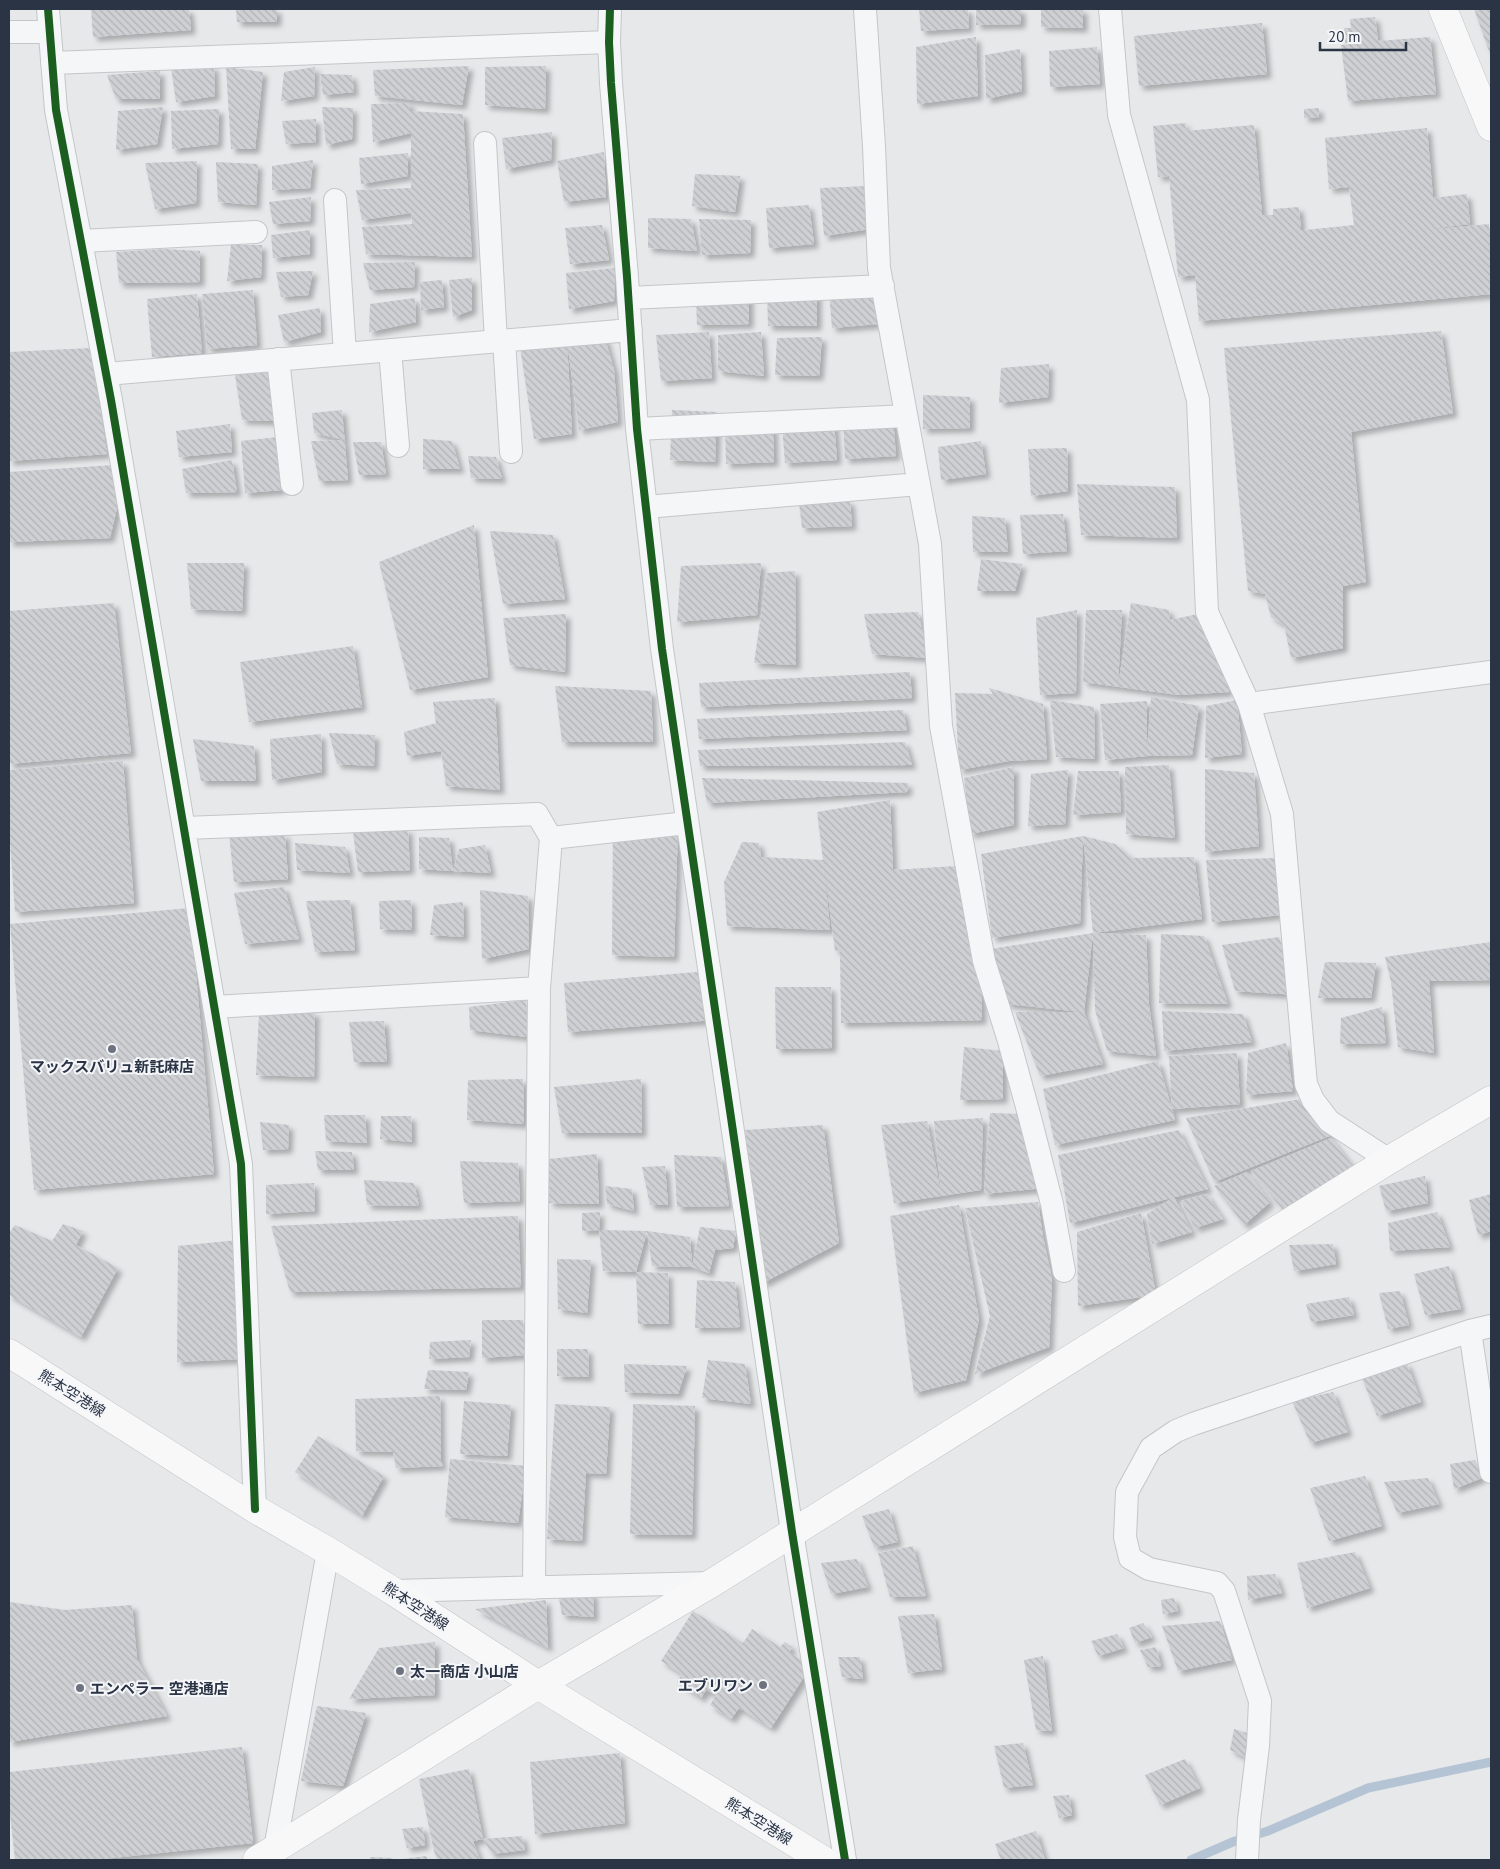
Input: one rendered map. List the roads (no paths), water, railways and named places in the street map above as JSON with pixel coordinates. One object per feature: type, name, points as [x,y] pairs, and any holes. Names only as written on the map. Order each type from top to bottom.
[{"type":"street","points":[[48,9],[56,110],[106,374],[241,1164],[255,1509]]},
{"type":"street","points":[[610,9],[609,42],[637,429],[662,649],[792,1532],[845,1860]]},
{"type":"street","points":[[865,9],[874,146],[879,268],[930,544],[941,726],[984,961],[1030,1118],[1052,1204],[1064,1271]]},
{"type":"street","points":[[1110,9],[1119,115],[1198,400],[1207,612],[1249,704],[1282,814],[1306,1084],[1314,1100],[1329,1121],[1389,1160]]},
{"type":"street","points":[[1443,9],[1491,127]]},
{"type":"street","points":[[9,32],[50,32]]},
{"type":"street","points":[[52,63],[609,42]]},
{"type":"street","points":[[485,143],[500,341],[511,452]]},
{"type":"street","points":[[335,200],[345,354]]},
{"type":"street","points":[[81,241],[256,232]]},
{"type":"street","points":[[629,298],[883,286]]},
{"type":"street","points":[[106,374],[631,330]]},
{"type":"street","points":[[390,350],[398,446]]},
{"type":"street","points":[[278,359],[292,484]]},
{"type":"street","points":[[637,429],[906,416]]},
{"type":"street","points":[[646,506],[919,484]]},
{"type":"street","points":[[1249,704],[1491,672]]},
{"type":"street","points":[[185,828],[537,814],[551,838],[539,988],[534,1588]]},
{"type":"street","points":[[551,838],[678,824],[687,826]]},
{"type":"street","points":[[215,1007],[539,988]]},
{"type":"street","points":[[266,1854],[538,1685],[712,1583],[1389,1160],[1491,1100]]},
{"type":"street","points":[[1247,1855],[1249,1820],[1258,1746],[1260,1701],[1224,1591],[1216,1583],[1148,1570],[1130,1558],[1125,1537],[1127,1492],[1151,1448],[1176,1431],[1202,1421],[1481,1329],[1491,1472]]},
{"type":"street","name":"熊本空港線","points":[[9,1352],[255,1509],[394,1591],[538,1685],[823,1860]]},
{"type":"street","points":[[266,1854],[328,1551]]},
{"type":"street","points":[[394,1591],[712,1583]]},
{"type":"waterway","points":[[1191,1860],[1235,1841],[1268,1831],[1368,1788],[1491,1762]]},
{"type":"place","name":"マックスバリュ新託麻店","points":[[112,1049]]},
{"type":"place","name":"太一商店 小山店","points":[[400,1671]]},
{"type":"place","name":"エブリワン","points":[[763,1685]]},
{"type":"place","name":"エンペラー 空港通店","points":[[80,1688]]}]
